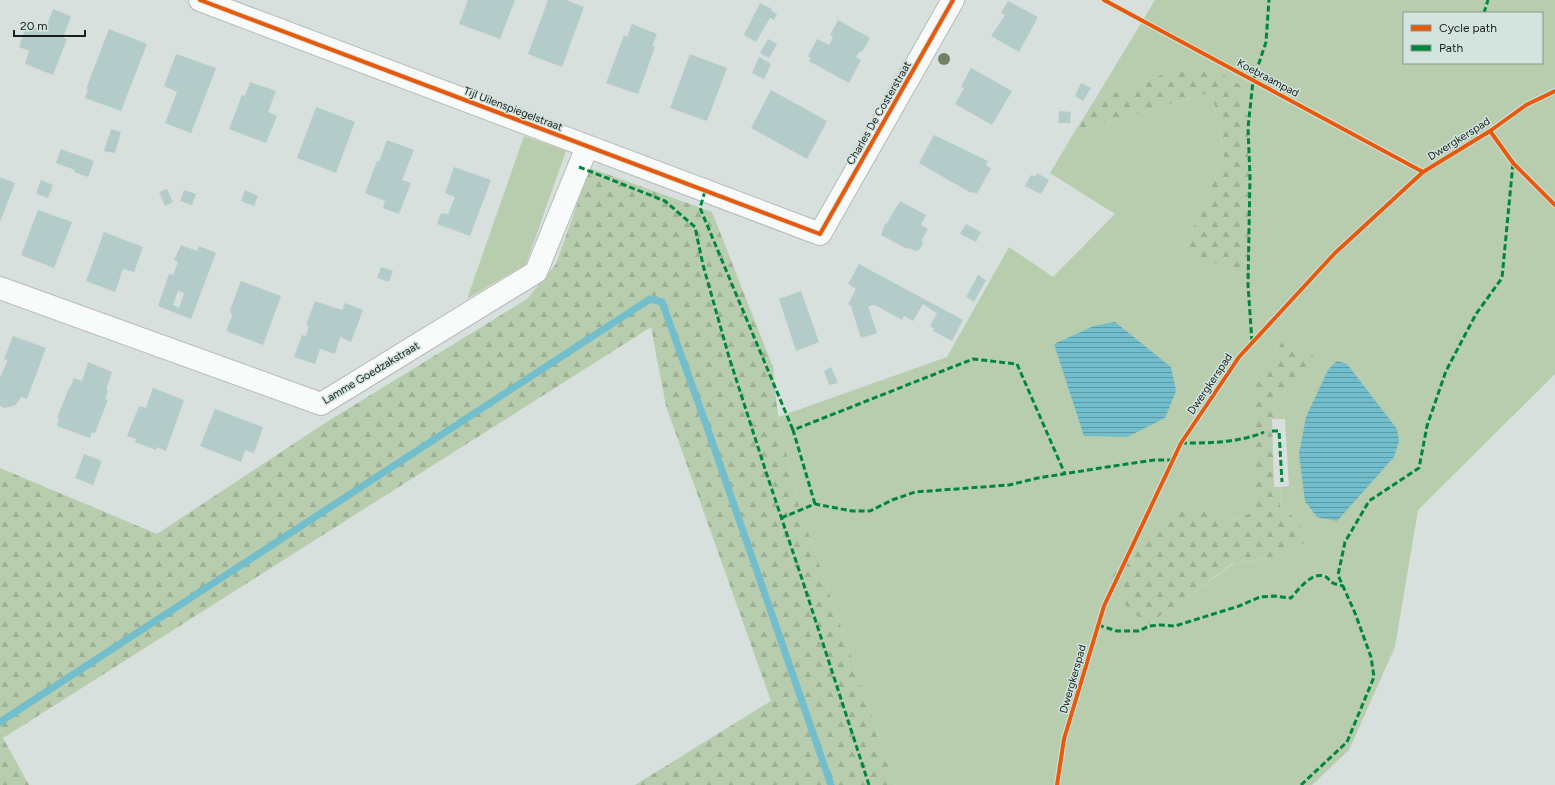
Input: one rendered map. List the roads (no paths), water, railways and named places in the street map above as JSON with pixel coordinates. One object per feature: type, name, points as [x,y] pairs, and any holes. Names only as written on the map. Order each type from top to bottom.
[{"type":"street","name":"Tijl Uilenspiegelstraat","points":[[200,0],[820,234]]},
{"type":"street","name":"Charles De Costerstraat","points":[[820,234],[953,0]]},
{"type":"street","name":"Lamme Goedzakstraat","points":[[0,288],[321,404],[536,272],[587,147]]},
{"type":"water","points":[[1115,322],[1171,367],[1176,391],[1165,418],[1127,437],[1084,436],[1054,344],[1094,326]]},
{"type":"water","points":[[1337,361],[1347,364],[1397,429],[1399,441],[1394,457],[1337,521],[1317,517],[1305,501],[1299,454],[1306,417],[1328,370]]},
{"type":"waterway","points":[[0,722],[650,299],[662,302],[831,785]]}]
